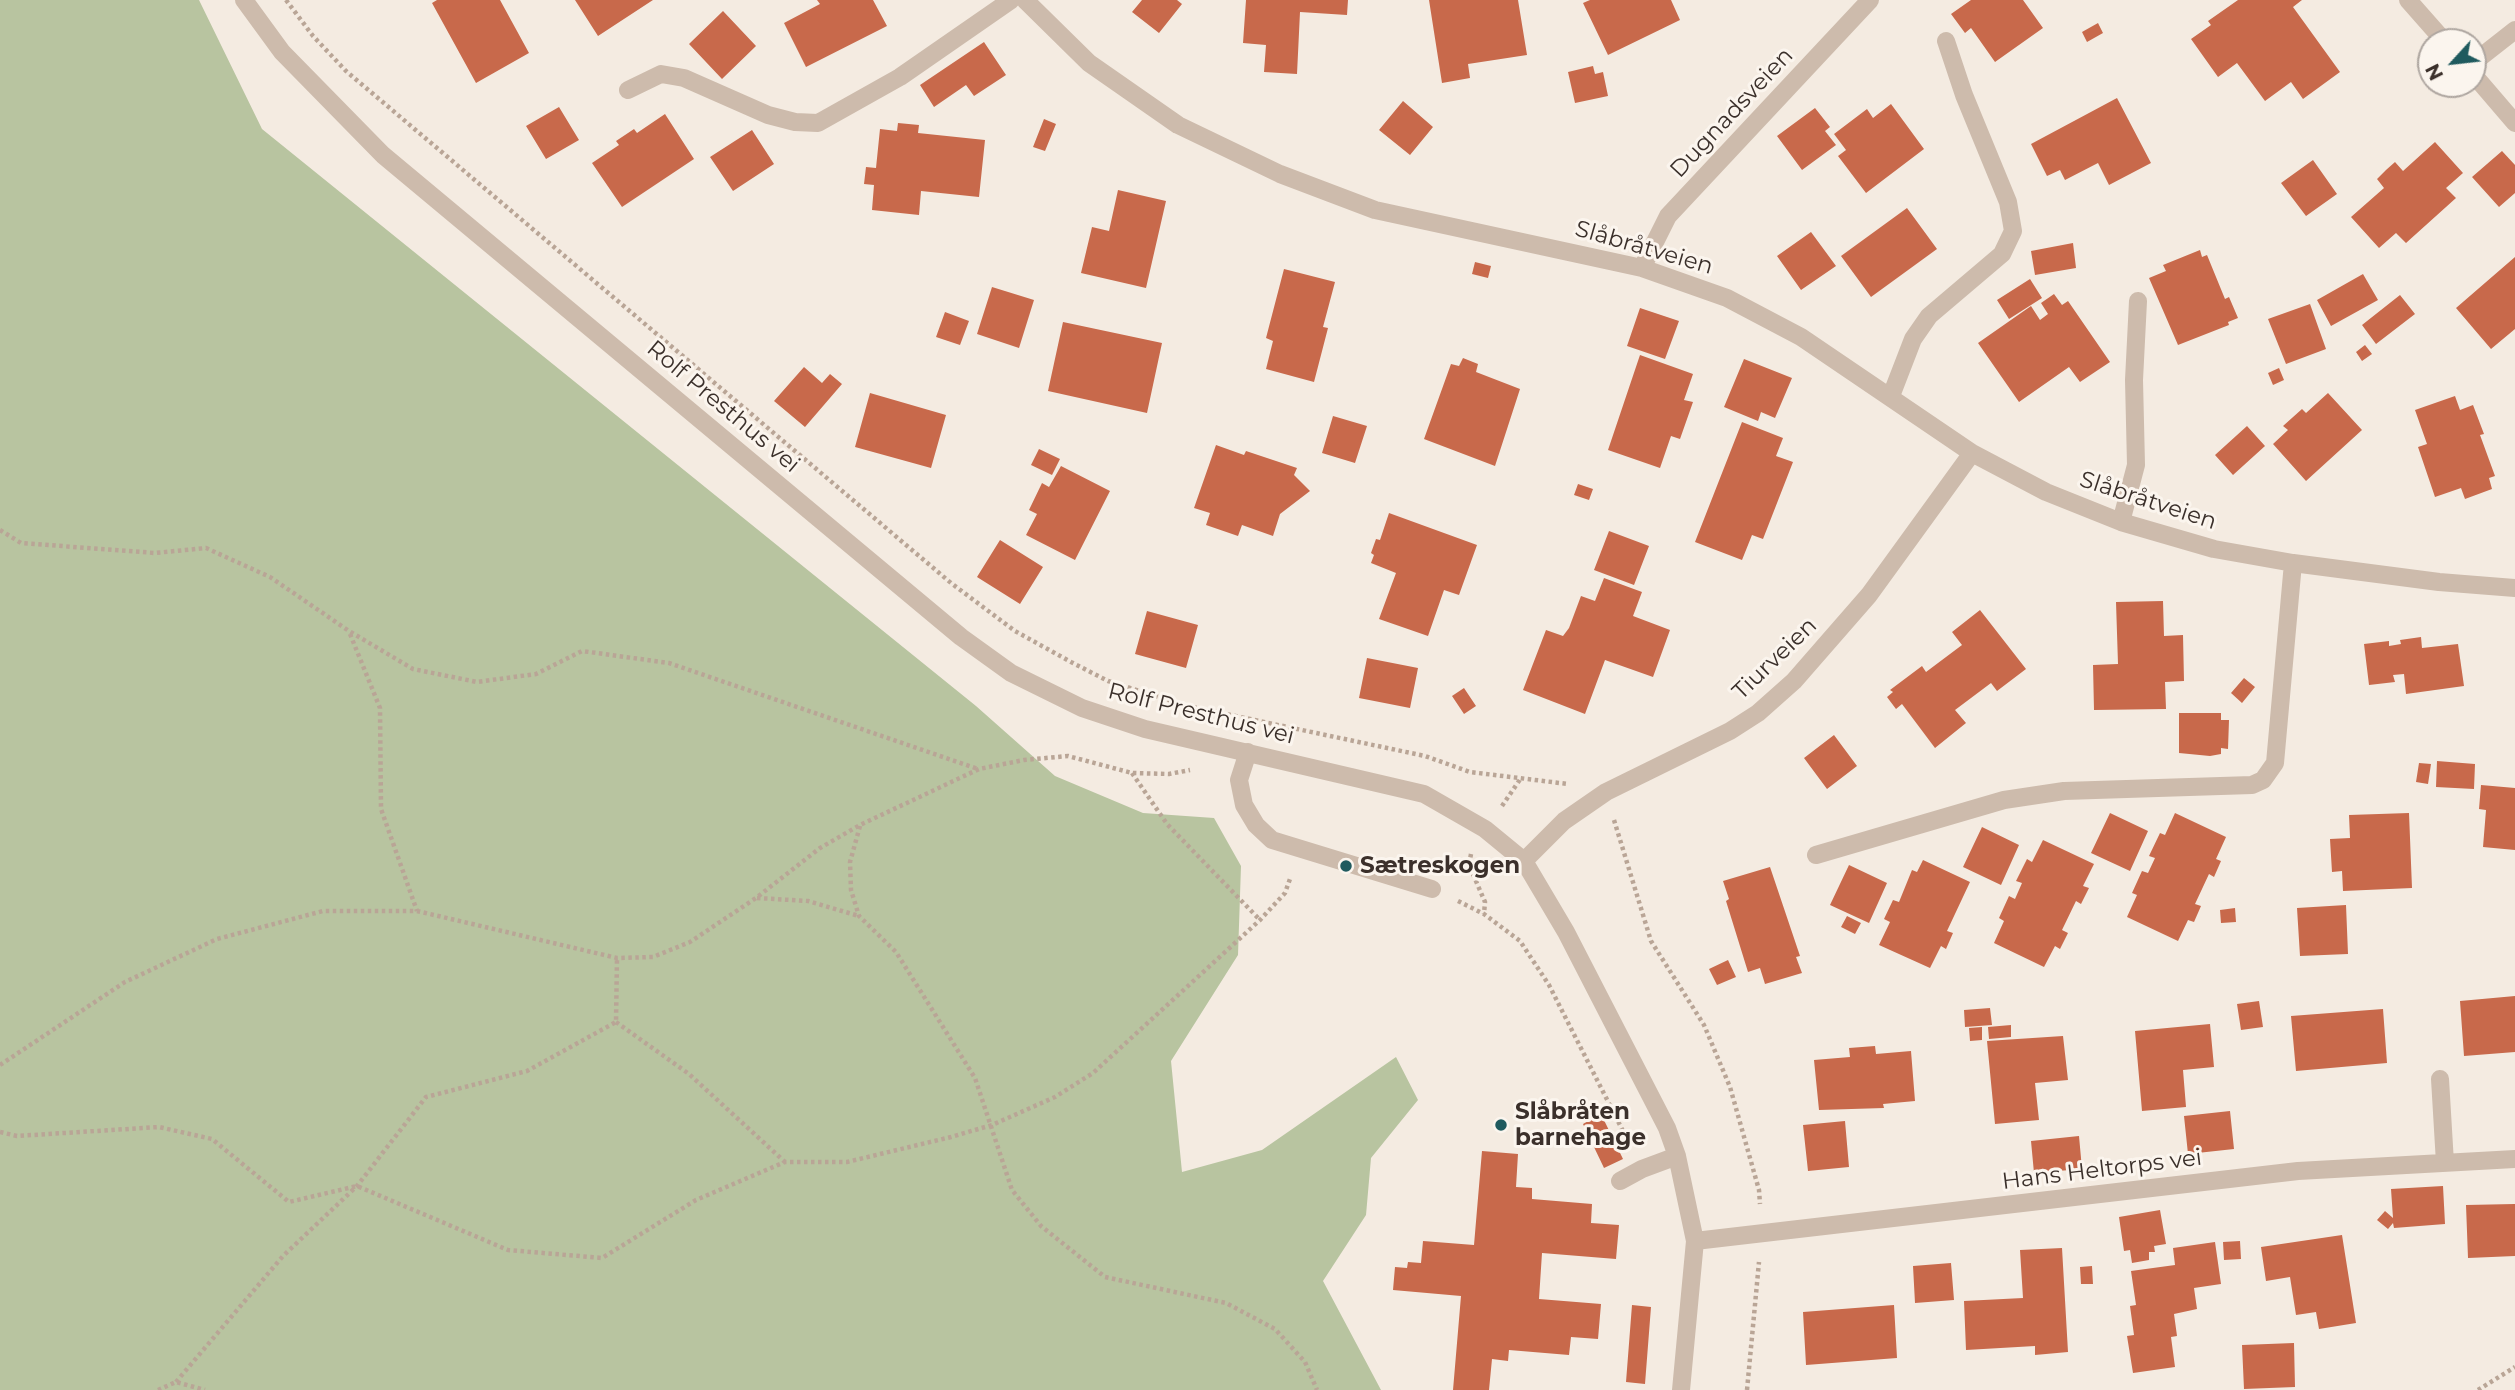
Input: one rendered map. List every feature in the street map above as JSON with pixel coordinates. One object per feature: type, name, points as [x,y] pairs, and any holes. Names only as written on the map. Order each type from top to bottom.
[{"type":"street","name":"Rolf Presthus vei","points":[[244,0],[282,52],[383,155],[961,637],[1011,673],[1082,708],[1145,729],[1424,794],[1485,829],[1524,861],[1566,932],[1667,1128],[1677,1156],[1695,1241],[1681,1390]]},
{"type":"street","points":[[628,90],[661,74],[684,78],[768,115],[796,122],[818,123],[900,77],[1011,0]]},
{"type":"street","name":"Slåbråtveien","points":[[1025,0],[1088,63],[1178,125],[1280,174],[1376,210],[1642,268],[1727,298],[1801,337],[1972,453],[2046,492],[2121,522],[2214,549],[2293,563],[2439,582],[2515,587]]},
{"type":"street","name":"Dugnadsveien","points":[[1642,268],[1668,216],[1870,0]]},
{"type":"street","points":[[2408,0],[2433,28]]},
{"type":"street","points":[[2487,52],[2515,30]]},
{"type":"street","points":[[1891,396],[1913,339],[1929,316],[2002,254],[2013,231],[2008,202],[1964,95],[1946,41]]},
{"type":"street","points":[[2487,90],[2515,122]]},
{"type":"street","points":[[2121,522],[2136,465],[2138,301]]},
{"type":"street","name":"Tiurveien","points":[[1524,861],[1564,821],[1606,792],[1730,731],[1758,713],[1794,681],[1869,596],[1972,453]]},
{"type":"street","points":[[1816,855],[2004,800],[2064,791],[2252,785],[2263,780],[2275,763],[2293,563]]},
{"type":"street","points":[[1239,750],[1239,780],[1244,805],[1256,825],[1272,840],[1432,888]]},
{"type":"street","points":[[2441,1079],[2445,1163]]},
{"type":"street","points":[[1620,1181],[1642,1169],[1677,1156]]},
{"type":"street","name":"Hans Heltorps vei","points":[[1695,1241],[1762,1236],[2298,1171],[2515,1159]]},
{"type":"path","points":[[286,0],[313,36],[374,95],[951,583],[1033,642],[1108,681],[1183,705],[1425,756],[1470,772],[1565,783],[1606,792],[1651,942],[1704,1025],[1730,1087],[1759,1190],[1762,1236],[1747,1390]]},
{"type":"path","points":[[0,530],[21,542],[155,552],[206,548],[270,577],[349,631],[412,669],[477,682],[536,674],[582,650],[669,663],[979,769]]},
{"type":"path","points":[[349,631],[380,708],[381,809],[416,911]]},
{"type":"path","points":[[0,1065],[125,982],[217,939],[323,911],[416,911],[617,957],[653,957],[690,942],[756,898],[820,848],[860,825],[979,769],[1024,760],[1068,757],[1132,773],[1169,774],[1195,769],[1239,750]]},
{"type":"path","points":[[1132,773],[1167,824],[1260,919]]},
{"type":"path","points":[[860,825],[850,862],[851,890],[859,916],[895,952],[975,1078],[1012,1190],[1041,1226],[1105,1277],[1226,1303],[1275,1329],[1305,1362],[1317,1390]]},
{"type":"path","points":[[0,1132],[17,1136],[159,1127],[212,1139],[289,1202],[357,1186],[508,1250],[602,1258],[696,1200],[785,1163],[847,1162],[992,1125],[1055,1097],[1093,1073],[1260,919],[1285,893],[1301,850]]},
{"type":"path","points":[[1432,888],[1484,915],[1520,940],[1549,985],[1642,1169]]},
{"type":"path","points":[[756,898],[808,901],[859,916]]},
{"type":"path","points":[[617,957],[617,1022]]},
{"type":"path","points":[[617,1022],[689,1074],[785,1163]]},
{"type":"path","points":[[158,1390],[176,1382],[283,1256],[357,1186],[426,1097],[527,1071],[617,1022]]},
{"type":"path","points":[[2478,1390],[2515,1367]]},
{"type":"path","points":[[176,1382],[205,1390]]},
{"type":"green space","points":[[0,0],[199,0],[262,129],[976,706],[1055,776],[1143,813],[1214,818],[1241,866],[1238,955],[1171,1061],[1182,1172],[1262,1150],[1396,1057],[1418,1100],[1371,1158],[1366,1215],[1323,1281],[1381,1390],[0,1390]]},
{"type":"building","points":[[437,0],[500,0],[529,53],[476,83],[432,3]]},
{"type":"building","points":[[575,0],[653,0],[598,36]]},
{"type":"building","points":[[817,0],[873,0],[887,26],[806,67],[784,23],[820,4]]},
{"type":"building","points":[[1142,0],[1177,0],[1182,4],[1159,33],[1132,12]]},
{"type":"building","points":[[1246,0],[1348,0],[1347,15],[1300,12],[1297,74],[1264,72],[1266,45],[1243,43]]},
{"type":"building","points":[[1429,0],[1518,0],[1527,55],[1468,64],[1470,78],[1442,83]]},
{"type":"building","points":[[1590,0],[1671,0],[1680,20],[1608,55],[1583,3]]},
{"type":"building","points":[[1971,0],[2023,0],[2043,28],[1995,62],[1971,28],[1965,33],[1951,14]]},
{"type":"building","points":[[2238,0],[2302,0],[2293,7],[2340,72],[2303,99],[2291,82],[2265,101],[2237,63],[2218,77],[2191,39],[2211,25],[2208,21]]},
{"type":"building","points":[[723,11],[756,46],[722,79],[689,44]]},
{"type":"building","points":[[2098,23],[2103,33],[2087,42],[2082,32]]},
{"type":"building","points":[[984,42],[1006,75],[974,96],[966,85],[934,107],[920,85]]},
{"type":"building","points":[[1593,66],[1595,74],[1603,72],[1608,96],[1575,103],[1568,72]]},
{"type":"building","points":[[2117,98],[2151,163],[2109,185],[2098,163],[2065,180],[2060,170],[2047,176],[2031,144]]},
{"type":"building","points":[[1403,101],[1433,127],[1410,155],[1379,130]]},
{"type":"building","points":[[1891,104],[1924,149],[1866,193],[1838,156],[1846,150],[1834,134],[1867,109],[1873,118]]},
{"type":"building","points":[[559,107],[579,140],[546,159],[526,126]]},
{"type":"building","points":[[1815,108],[1830,127],[1825,131],[1836,145],[1802,170],[1777,136]]},
{"type":"building","points":[[665,114],[694,159],[622,207],[592,163],[619,145],[616,141],[634,129],[637,133]]},
{"type":"building","points":[[1044,119],[1056,124],[1045,151],[1033,147]]},
{"type":"building","points":[[898,123],[919,125],[918,133],[985,140],[979,197],[921,191],[919,215],[872,210],[874,185],[864,184],[866,167],[876,168],[880,129],[897,131]]},
{"type":"building","points":[[752,130],[774,164],[733,191],[710,157]]},
{"type":"building","points":[[2435,142],[2463,173],[2446,188],[2456,198],[2406,243],[2396,233],[2379,248],[2351,217],[2384,188],[2377,179],[2386,170],[2395,162],[2403,171]]},
{"type":"building","points":[[2502,151],[2515,165],[2515,193],[2499,207],[2472,177]]},
{"type":"building","points":[[2313,160],[2337,194],[2306,216],[2281,183]]},
{"type":"building","points":[[1118,190],[1166,201],[1146,288],[1081,273],[1092,227],[1109,231]]},
{"type":"building","points":[[1907,208],[1937,249],[1871,297],[1841,256]]},
{"type":"building","points":[[1811,232],[1836,266],[1801,290],[1777,256]]},
{"type":"building","points":[[2073,243],[2076,268],[2035,275],[2031,251]]},
{"type":"building","points":[[2200,250],[2202,257],[2207,255],[2225,299],[2229,297],[2238,318],[2228,322],[2229,325],[2178,345],[2149,278],[2166,271],[2163,265]]},
{"type":"building","points":[[2515,257],[2515,329],[2491,349],[2456,308]]},
{"type":"building","points":[[1475,262],[1491,266],[1488,278],[1472,274]]},
{"type":"building","points":[[1284,269],[1335,282],[1323,327],[1328,328],[1314,382],[1266,369],[1273,341],[1266,338]]},
{"type":"building","points":[[2363,274],[2378,300],[2331,326],[2317,300]]},
{"type":"building","points":[[2030,279],[2042,298],[2009,319],[1997,300]]},
{"type":"building","points":[[992,287],[1034,300],[1019,348],[977,334]]},
{"type":"building","points":[[2054,294],[2062,305],[2068,301],[2110,362],[2080,382],[2069,367],[2019,402],[1978,343],[2031,306],[2040,320],[2048,314],[2041,303]]},
{"type":"building","points":[[2400,295],[2415,314],[2376,344],[2362,325]]},
{"type":"building","points":[[2310,304],[2326,349],[2286,364],[2268,319]]},
{"type":"building","points":[[1640,308],[1679,321],[1665,359],[1627,346]]},
{"type":"building","points":[[945,312],[969,321],[960,345],[936,337]]},
{"type":"building","points":[[1063,322],[1162,343],[1147,413],[1048,391]]},
{"type":"building","points":[[2365,345],[2372,354],[2362,361],[2356,352]]},
{"type":"building","points":[[1640,355],[1693,374],[1684,400],[1693,402],[1680,439],[1671,436],[1660,468],[1608,450]]},
{"type":"building","points":[[1463,358],[1478,364],[1476,372],[1520,389],[1495,466],[1424,439],[1451,364],[1459,366]]},
{"type":"building","points":[[1744,359],[1792,378],[1775,418],[1761,412],[1758,421],[1724,407]]},
{"type":"building","points":[[804,367],[822,383],[830,374],[842,384],[805,427],[774,401]]},
{"type":"building","points":[[2279,368],[2284,380],[2273,385],[2268,373]]},
{"type":"building","points":[[870,393],[946,415],[931,468],[855,447]]},
{"type":"building","points":[[2328,393],[2362,430],[2306,481],[2273,444],[2288,430],[2283,426],[2302,409],[2306,413]]},
{"type":"building","points":[[2455,396],[2460,410],[2473,405],[2484,434],[2480,435],[2495,476],[2489,478],[2492,489],[2465,499],[2461,488],[2435,497],[2418,447],[2427,444],[2415,410]]},
{"type":"building","points":[[1333,416],[1367,426],[1355,463],[1322,453]]},
{"type":"building","points":[[1742,422],[1783,438],[1776,456],[1793,462],[1763,539],[1752,535],[1742,560],[1695,542]]},
{"type":"building","points":[[2247,426],[2265,446],[2233,475],[2215,455]]},
{"type":"building","points":[[1216,445],[1244,455],[1246,451],[1297,468],[1294,475],[1310,491],[1280,514],[1273,536],[1242,525],[1238,536],[1206,525],[1210,513],[1194,508]]},
{"type":"building","points":[[1039,449],[1060,459],[1052,475],[1031,465]]},
{"type":"building","points":[[1061,466],[1110,491],[1075,560],[1026,535],[1037,514],[1029,510],[1042,483],[1049,487]]},
{"type":"building","points":[[1578,484],[1593,489],[1589,500],[1574,495]]},
{"type":"building","points":[[1389,513],[1477,545],[1459,595],[1444,590],[1428,636],[1379,619],[1396,573],[1371,563],[1374,555],[1371,553],[1376,539],[1380,540]]},
{"type":"building","points":[[1609,531],[1649,546],[1634,585],[1594,570]]},
{"type":"building","points":[[1000,540],[1043,567],[1020,604],[977,577]]},
{"type":"building","points":[[1604,578],[1642,592],[1633,616],[1670,630],[1653,677],[1605,660],[1585,714],[1523,690],[1546,630],[1563,636],[1569,628],[1581,596],[1595,601]]},
{"type":"building","points":[[2163,601],[2164,636],[2183,635],[2184,681],[2165,682],[2166,709],[2094,710],[2093,665],[2118,664],[2116,602]]},
{"type":"building","points":[[1980,610],[2026,669],[1997,691],[1991,683],[1955,710],[1966,723],[1935,748],[1902,704],[1896,709],[1887,697],[1893,692],[1890,690],[1922,666],[1926,672],[1962,645],[1952,632]]},
{"type":"building","points":[[1147,611],[1198,625],[1186,668],[1135,654]]},
{"type":"building","points":[[2421,637],[2422,648],[2458,644],[2464,686],[2406,694],[2404,674],[2393,675],[2395,682],[2369,685],[2364,644],[2389,641],[2389,646],[2401,644],[2400,640]]},
{"type":"building","points":[[1367,658],[1418,668],[1410,708],[1359,698]]},
{"type":"building","points":[[2244,678],[2255,687],[2242,703],[2231,693]]},
{"type":"building","points":[[1464,688],[1476,706],[1464,714],[1452,696]]},
{"type":"building","points":[[2179,713],[2221,713],[2221,720],[2229,720],[2228,749],[2221,748],[2221,754],[2210,756],[2179,753]]},
{"type":"building","points":[[1834,735],[1857,766],[1827,789],[1804,758]]},
{"type":"building","points":[[2437,761],[2475,764],[2474,789],[2436,787]]},
{"type":"building","points":[[2419,763],[2431,764],[2428,784],[2416,782]]},
{"type":"building","points":[[2481,785],[2515,788],[2515,850],[2483,847],[2486,810],[2479,809]]},
{"type":"building","points":[[2110,813],[2148,831],[2130,871],[2091,853]]},
{"type":"building","points":[[2175,813],[2226,837],[2216,859],[2221,861],[2214,877],[2209,874],[2195,904],[2201,906],[2194,922],[2188,920],[2178,941],[2127,917],[2137,895],[2132,893],[2142,871],[2148,873],[2155,858],[2149,856],[2160,833],[2165,835]]},
{"type":"building","points":[[2409,813],[2412,888],[2343,891],[2342,871],[2332,872],[2330,839],[2350,838],[2349,815]]},
{"type":"building","points":[[1982,827],[2019,845],[2001,885],[1963,867]]},
{"type":"building","points":[[2043,840],[2094,864],[2083,886],[2089,888],[2081,904],[2076,901],[2062,930],[2068,933],[2060,949],[2055,946],[2044,967],[1994,943],[2004,921],[1999,918],[2009,896],[2015,899],[2022,883],[2016,881],[2027,859],[2032,862]]},
{"type":"building","points":[[1923,860],[1970,882],[1947,931],[1953,933],[1946,949],[1941,946],[1930,968],[1879,945],[1890,922],[1884,919],[1893,900],[1899,902],[1912,870],[1917,872]]},
{"type":"building","points":[[1849,865],[1887,883],[1869,923],[1830,905]]},
{"type":"building","points":[[1770,867],[1800,956],[1796,957],[1802,973],[1765,984],[1760,968],[1748,972],[1726,901],[1729,899],[1723,881]]},
{"type":"building","points":[[2346,905],[2348,954],[2300,956],[2297,908]]},
{"type":"building","points":[[2235,908],[2236,922],[2221,923],[2220,910]]},
{"type":"building","points":[[1847,916],[1861,923],[1855,934],[1841,927]]},
{"type":"building","points":[[1728,960],[1736,977],[1717,985],[1709,969]]},
{"type":"building","points":[[2515,996],[2515,1052],[2464,1056],[2460,1001]]},
{"type":"building","points":[[2259,1001],[2263,1027],[2241,1030],[2237,1004]]},
{"type":"building","points":[[1990,1008],[1992,1025],[1965,1027],[1964,1010]]},
{"type":"building","points":[[2383,1009],[2387,1063],[2296,1071],[2291,1016]]},
{"type":"building","points":[[2210,1024],[2214,1067],[2183,1070],[2186,1107],[2142,1111],[2135,1031]]},
{"type":"building","points":[[2011,1025],[2011,1037],[1989,1039],[1988,1027]]},
{"type":"building","points":[[1982,1027],[1982,1040],[1970,1041],[1969,1028]]},
{"type":"building","points":[[2063,1036],[2068,1080],[2035,1083],[2039,1120],[1995,1124],[1987,1041]]},
{"type":"building","points":[[1875,1046],[1876,1054],[1911,1051],[1915,1101],[1883,1104],[1884,1108],[1819,1110],[1814,1060],[1850,1057],[1849,1048]]},
{"type":"building","points":[[2230,1111],[2234,1149],[2188,1154],[2184,1116]]},
{"type":"building","points":[[1601,1114],[1623,1159],[1604,1168],[1583,1124]]},
{"type":"building","points":[[1845,1121],[1849,1167],[1808,1171],[1803,1125]]},
{"type":"building","points":[[2079,1136],[2082,1169],[2034,1173],[2031,1141]]},
{"type":"building","points":[[1482,1151],[1518,1154],[1516,1187],[1532,1188],[1532,1199],[1592,1204],[1591,1223],[1619,1225],[1616,1259],[1542,1253],[1539,1299],[1601,1304],[1598,1339],[1571,1337],[1569,1355],[1509,1350],[1508,1361],[1492,1359],[1489,1390],[1453,1390],[1461,1296],[1393,1290],[1395,1267],[1407,1268],[1408,1262],[1421,1263],[1423,1241],[1474,1245]]},
{"type":"building","points":[[2443,1186],[2445,1224],[2394,1228],[2393,1223],[2388,1229],[2377,1220],[2385,1211],[2393,1218],[2391,1189]]},
{"type":"building","points":[[2515,1204],[2515,1256],[2468,1258],[2466,1205]]},
{"type":"building","points":[[2160,1210],[2166,1244],[2154,1246],[2155,1252],[2149,1252],[2149,1260],[2132,1263],[2130,1250],[2124,1251],[2119,1217]]},
{"type":"building","points":[[2342,1235],[2356,1323],[2319,1329],[2316,1312],[2296,1315],[2290,1277],[2266,1281],[2261,1247]]},
{"type":"building","points":[[2240,1241],[2241,1259],[2224,1260],[2223,1242]]},
{"type":"building","points":[[2215,1242],[2221,1284],[2194,1288],[2197,1309],[2174,1314],[2177,1336],[2171,1337],[2175,1367],[2133,1373],[2127,1336],[2134,1335],[2130,1306],[2136,1305],[2131,1271],[2175,1265],[2173,1248]]},
{"type":"building","points":[[2062,1248],[2068,1352],[2035,1355],[2035,1346],[1966,1350],[1964,1301],[2023,1298],[2020,1250]]},
{"type":"building","points":[[1951,1263],[1954,1300],[1915,1303],[1913,1266]]},
{"type":"building","points":[[2092,1266],[2093,1284],[2081,1284],[2080,1267]]},
{"type":"building","points":[[1632,1305],[1651,1307],[1645,1384],[1626,1382]]},
{"type":"building","points":[[1894,1305],[1897,1358],[1806,1365],[1803,1312]]},
{"type":"building","points":[[2294,1343],[2295,1387],[2244,1389],[2242,1345]]},
{"type":"place","name":"Sætreskogen","points":[[1346,866]]},
{"type":"place","name":"Slåbråten barnehage","points":[[1501,1125]]}]
